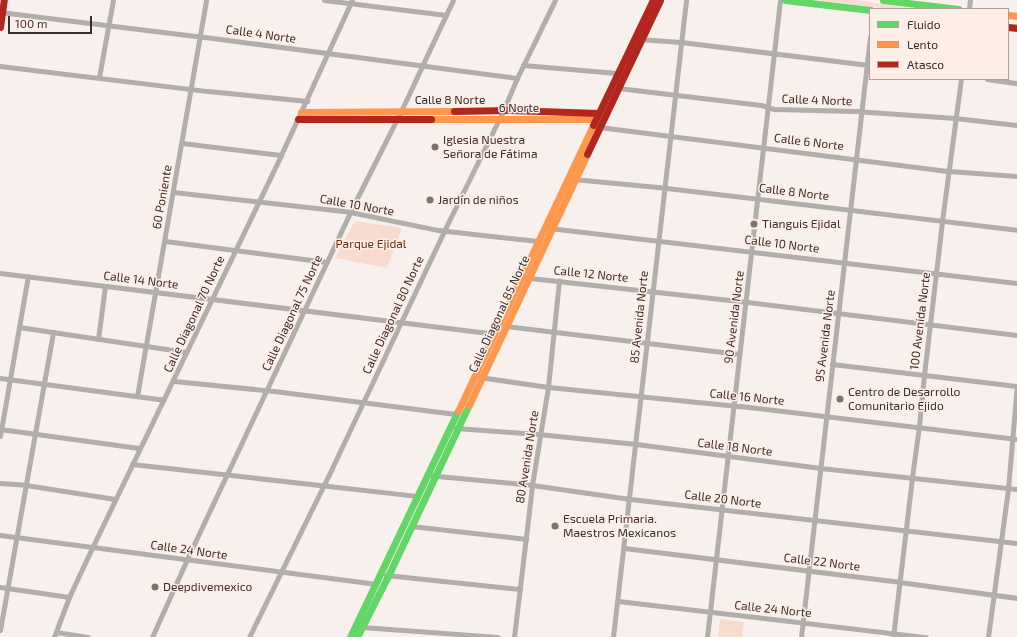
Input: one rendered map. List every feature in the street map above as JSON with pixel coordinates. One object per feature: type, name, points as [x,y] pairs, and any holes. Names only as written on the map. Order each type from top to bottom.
[{"type":"main road","points":[[0,27],[1,12],[4,0]]},
{"type":"main road","name":"Calle Diagonal 85 Norte","points":[[571,179],[618,88],[652,0]]},
{"type":"main road","name":"Calle Diagonal 85 Norte","points":[[357,637],[388,576],[458,429],[494,334],[548,228],[617,73],[660,0]]},
{"type":"main road","points":[[785,0],[869,10]]},
{"type":"main road","points":[[883,0],[931,8]]},
{"type":"main road","name":"Calle 8 Norte","points":[[300,116],[401,111],[503,111],[597,116]]},
{"type":"main road","name":"6 Norte","points":[[300,116],[397,119],[498,119],[597,116]]},
{"type":"main road","name":"Calle Diagonal 85 Norte","points":[[350,637],[456,414],[505,326],[538,241],[548,228]]},
{"type":"street","points":[[99,77],[113,0]]},
{"type":"street","name":"60 Poniente","points":[[137,396],[206,0]]},
{"type":"street","points":[[324,0],[351,2],[446,15]]},
{"type":"street","name":"Calle Diagonal 75 Norte","points":[[152,637],[187,559],[350,212],[423,66],[453,0]]},
{"type":"street","name":"Calle Diagonal 80 Norte","points":[[249,637],[363,403],[555,0]]},
{"type":"street","name":"85 Avenida Norte","points":[[613,637],[630,499],[657,240],[686,0]]},
{"type":"street","name":"90 Avenida Norte","points":[[707,637],[780,0]]},
{"type":"street","name":"Calle Diagonal 70 Norte","points":[[55,635],[69,597],[139,448],[174,381],[186,352],[300,116],[351,2]]},
{"type":"street","name":"Calle 4 Norte","points":[[1,12],[200,36],[517,78]]},
{"type":"street","points":[[638,39],[681,42],[868,65]]},
{"type":"street","name":"95 Avenida Norte","points":[[801,637],[869,50]]},
{"type":"street","points":[[523,65],[617,73]]},
{"type":"street","points":[[0,66],[191,89],[307,101]]},
{"type":"street","name":"100 Avenida Norte","points":[[893,635],[905,531],[920,426],[924,375],[942,221],[961,80]]},
{"type":"street","points":[[994,80],[1017,83]]},
{"type":"street","name":"Calle 4 Norte","points":[[618,88],[761,104],[774,109],[861,112],[955,118],[1017,126]]},
{"type":"street","name":"Calle 6 Norte","points":[[599,127],[856,158],[949,171],[1017,176]]},
{"type":"street","points":[[182,143],[281,155]]},
{"type":"street","name":"Calle 8 Norte","points":[[571,179],[664,188],[1017,230]]},
{"type":"street","name":"Calle 10 Norte","points":[[173,192],[350,212],[444,231],[538,241]]},
{"type":"street","name":"Calle 10 Norte","points":[[548,228],[751,250],[1017,283]]},
{"type":"street","points":[[165,241],[327,262]]},
{"type":"street","name":"Calle 14 Norte","points":[[0,273],[494,334]]},
{"type":"street","points":[[0,436],[28,276]]},
{"type":"street","name":"Calle 12 Norte","points":[[524,277],[1017,335]]},
{"type":"street","name":"80 Avenida Norte","points":[[514,637],[532,485],[548,387],[559,281]]},
{"type":"street","points":[[98,339],[105,286]]},
{"type":"street","points":[[505,326],[739,354]]},
{"type":"street","points":[[19,327],[186,352]]},
{"type":"street","points":[[0,630],[53,332]]},
{"type":"street","points":[[832,364],[1017,386],[1011,438],[1008,489],[988,637]]},
{"type":"street","name":"Calle 16 Norte","points":[[478,376],[548,387],[734,405],[1017,438]]},
{"type":"street","points":[[0,378],[164,400]]},
{"type":"street","points":[[174,381],[266,390],[456,414]]},
{"type":"street","name":"Calle 18 Norte","points":[[450,427],[458,429],[636,444],[728,457],[1017,490]]},
{"type":"street","points":[[1,429],[139,448]]},
{"type":"street","points":[[132,464],[416,496]]},
{"type":"street","name":"Calle 20 Norte","points":[[427,475],[435,477],[532,485],[630,499],[1017,544]]},
{"type":"street","points":[[0,483],[26,485],[115,499]]},
{"type":"street","points":[[411,526],[526,539]]},
{"type":"street","name":"Calle 24 Norte","points":[[0,535],[375,584]]},
{"type":"street","name":"Calle 22 Norte","points":[[624,548],[1017,598]]},
{"type":"street","points":[[380,575],[520,589]]},
{"type":"street","points":[[0,587],[69,597]]},
{"type":"street","name":"Calle 24 Norte","points":[[618,601],[803,622],[893,635],[926,637]]},
{"type":"street","points":[[362,628],[498,637]]},
{"type":"street","points":[[423,637],[424,631]]},
{"type":"street","points":[[55,635],[88,637]]},
{"type":"green space","points":[[816,0],[855,0],[909,8],[881,8]]},
{"type":"green space","name":"Parque Ejidal","points":[[355,221],[402,228],[387,268],[335,258]]},
{"type":"green space","points":[[720,619],[744,622],[742,637],[718,637]]},
{"type":"traffic: fast","points":[[785,0],[869,10]]},
{"type":"traffic: fast","points":[[883,0],[950,8]]},
{"type":"traffic: fast","points":[[357,637],[388,576],[469,405]]},
{"type":"traffic: fast","points":[[350,637],[458,411]]},
{"type":"traffic: slow","points":[[1009,15],[1017,16]]},
{"type":"traffic: slow","points":[[301,112],[454,111]]},
{"type":"traffic: slow","points":[[431,119],[595,119]]},
{"type":"traffic: slow","points":[[458,411],[593,125]]},
{"type":"traffic: slow","points":[[469,405],[587,154]]},
{"type":"traffic: jam","points":[[0,27],[4,0]]},
{"type":"traffic: jam","points":[[593,125],[653,0]]},
{"type":"traffic: jam","points":[[587,154],[660,0]]},
{"type":"traffic: jam","points":[[1009,27],[1017,28]]},
{"type":"traffic: jam","points":[[454,111],[510,110],[598,113]]},
{"type":"traffic: jam","points":[[298,119],[431,119]]},
{"type":"place","name":"Iglesia Nuestra Señora de Fátima","points":[[435,147]]},
{"type":"place","name":"Jardín de niños","points":[[430,200]]},
{"type":"place","name":"Tianguis Ejidal","points":[[754,224]]},
{"type":"place","name":"Centro de Desarrollo Comunitario Ejido","points":[[840,399]]},
{"type":"place","name":"Escuela Primaria. Maestros Mexicanos","points":[[555,526]]},
{"type":"place","name":"Deepdivemexico","points":[[155,587]]}]
